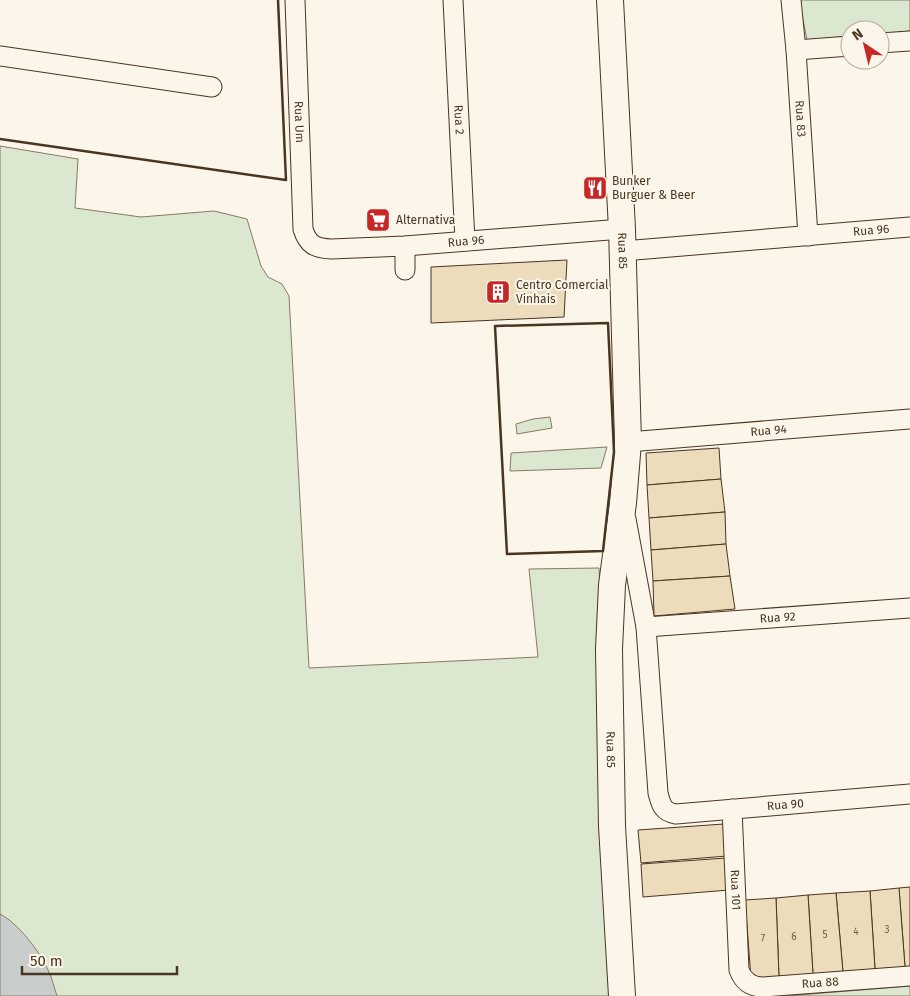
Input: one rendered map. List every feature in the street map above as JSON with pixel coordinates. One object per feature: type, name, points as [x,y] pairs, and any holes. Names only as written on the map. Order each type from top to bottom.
[{"type":"main road","name":"Rua 85","points":[[610,0],[623,240],[628,442],[623,503],[612,585],[610,649],[612,826],[622,996]]},
{"type":"street","name":"Rua Um","points":[[294,0],[303,229],[306,239],[310,244]]},
{"type":"street","name":"Rua 2","points":[[452,0],[464,241]]},
{"type":"street","name":"Rua 83","points":[[791,0],[808,236]]},
{"type":"street","points":[[890,42],[910,41]]},
{"type":"street","points":[[796,50],[840,47]]},
{"type":"street","points":[[0,56],[212,86]]},
{"type":"street","name":"Rua 96","points":[[310,244],[319,248],[331,249],[464,241],[808,236],[910,227]]},
{"type":"street","points":[[405,246],[405,270]]},
{"type":"street","name":"Rua 94","points":[[628,442],[910,419]]},
{"type":"street","name":"Rua 85","points":[[623,503],[646,627],[658,793],[663,809]]},
{"type":"street","name":"Rua 92","points":[[646,627],[910,608]]},
{"type":"street","name":"Rua 90","points":[[663,809],[669,813],[676,814],[910,794]]},
{"type":"street","name":"Rua 101","points":[[732,809],[739,970]]},
{"type":"street","name":"Rua 88","points":[[739,970],[745,980],[756,987],[910,976]]},
{"type":"green space","points":[[799,0],[910,0],[910,31],[890,33],[890,20],[840,20],[840,37],[807,40]]},
{"type":"green space","points":[[0,146],[78,159],[75,208],[141,217],[214,211],[247,219],[261,266],[268,277],[282,284],[289,296],[309,668],[538,657],[529,569],[599,568],[624,996],[0,996]]},
{"type":"green space","points":[[550,417],[552,428],[517,434],[516,424]]},
{"type":"green space","points":[[607,447],[601,468],[510,471],[511,453]]},
{"type":"green space","points":[[910,986],[910,996],[786,996]]},
{"type":"shaded area","points":[[0,914],[21,931],[40,955],[52,979],[57,996],[0,996]]},
{"type":"building","name":"Centro Comercial Vinhais","points":[[567,260],[564,317],[431,323],[431,267]]},
{"type":"building","points":[[719,448],[721,479],[647,485],[646,453]]},
{"type":"building","points":[[721,479],[725,512],[649,518],[647,485]]},
{"type":"building","points":[[725,512],[726,544],[651,550],[649,518]]},
{"type":"building","points":[[726,544],[730,576],[653,581],[651,550]]},
{"type":"building","points":[[730,576],[735,609],[654,616],[653,581]]},
{"type":"building","points":[[724,824],[727,856],[641,863],[638,830]]},
{"type":"building","points":[[726,858],[729,890],[643,897],[641,864]]},
{"type":"building","points":[[910,887],[910,967],[905,967],[899,888]]},
{"type":"building","points":[[899,888],[905,967],[875,969],[870,891]]},
{"type":"building","points":[[870,891],[875,969],[843,972],[836,893]]},
{"type":"building","points":[[836,893],[843,972],[813,974],[808,895]]},
{"type":"building","points":[[808,895],[813,974],[779,977],[776,898]]},
{"type":"building","points":[[776,898],[779,977],[751,978],[745,900]]},
{"type":"wall","points":[[0,139],[286,180],[278,0]]},
{"type":"wall","points":[[608,323],[614,452],[603,551],[507,554],[495,326],[608,323]]},
{"type":"place","name":"Bunker Burguer & Beer","points":[[595,188]]},
{"type":"place","name":"Alternativa","points":[[378,220]]},
{"type":"place","name":"Centro Comercial Vinhais","points":[[498,292]]}]
